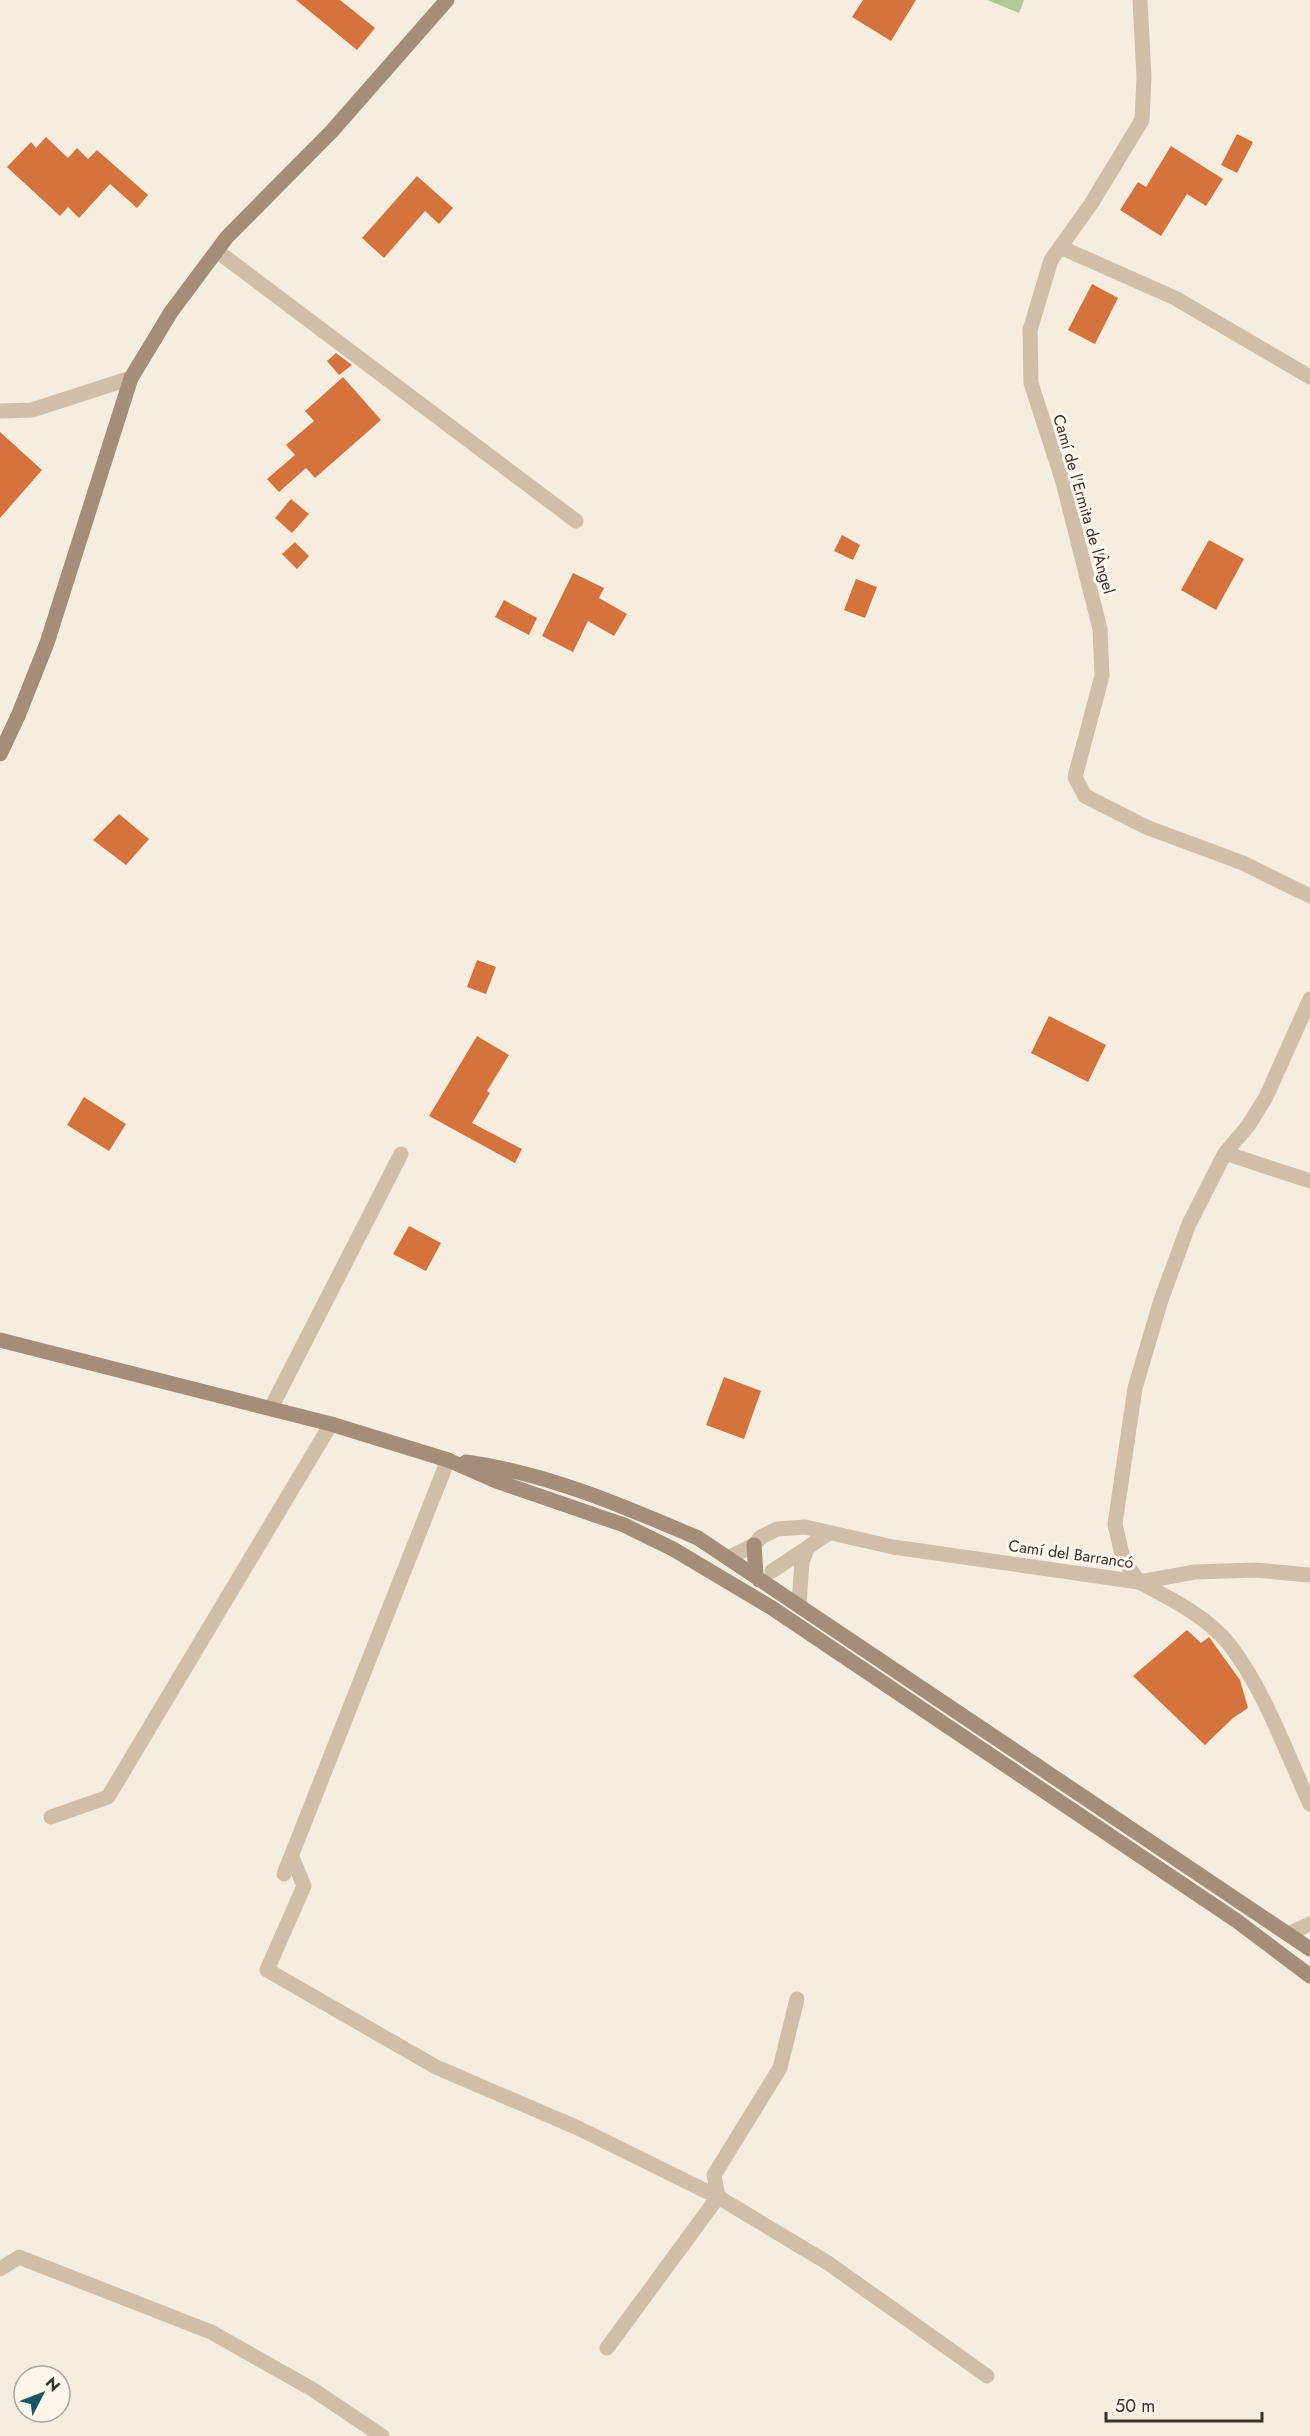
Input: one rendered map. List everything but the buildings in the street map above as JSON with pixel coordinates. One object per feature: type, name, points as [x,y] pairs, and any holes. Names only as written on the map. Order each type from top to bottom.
[{"type":"main road","points":[[0,754],[47,643],[131,378],[171,312],[227,237],[332,131],[447,0]]},
{"type":"main road","points":[[0,1340],[331,1424],[448,1460],[496,1481],[624,1525],[772,1608],[1237,1921],[1310,1976]]},
{"type":"main road","points":[[448,1460],[502,1467],[607,1499],[698,1538],[1288,1934],[1310,1952]]},
{"type":"main road","points":[[656,1541],[684,1544],[734,1573],[756,1575],[772,1570]]},
{"type":"main road","points":[[754,1545],[756,1575],[765,1592],[918,1697],[927,1713]]},
{"type":"main road","points":[[1237,1921],[1266,1932],[1297,1952],[1310,1952]]},
{"type":"street","name":"Camí de l'Ermita de l'Àngel","points":[[1140,0],[1144,77],[1142,120],[1091,204],[1051,260],[1030,330],[1031,383],[1063,482],[1100,630],[1102,676],[1076,777],[1085,796],[1146,827],[1243,863],[1310,896]]},
{"type":"street","points":[[1060,247],[1175,298],[1310,377]]},
{"type":"street","points":[[217,251],[576,521]]},
{"type":"street","points":[[0,411],[32,410],[131,378]]},
{"type":"street","points":[[1310,999],[1266,1097],[1248,1126],[1225,1153],[1189,1224],[1161,1300],[1135,1388],[1115,1524],[1123,1559],[1139,1582],[1191,1611],[1229,1643],[1257,1688],[1310,1804]]},
{"type":"street","points":[[1225,1153],[1310,1181]]},
{"type":"street","points":[[271,1408],[401,1154]]},
{"type":"street","points":[[51,1817],[108,1797],[331,1424]]},
{"type":"street","points":[[284,1874],[448,1460]]},
{"type":"street","name":"Camí del Barrancó","points":[[728,1558],[754,1545],[761,1537],[777,1528],[805,1527],[893,1547],[1139,1582],[1195,1572],[1255,1570],[1310,1575]]},
{"type":"street","points":[[772,1570],[829,1533]]},
{"type":"street","points":[[799,1605],[802,1561],[808,1547]]},
{"type":"street","points":[[292,1857],[304,1886],[267,1970],[436,2067],[578,2128],[718,2197],[828,2263],[987,2376]]},
{"type":"street","points":[[1288,1934],[1310,1924]]},
{"type":"street","points":[[607,2348],[718,2197],[714,2175],[780,2068],[797,1999]]},
{"type":"street","points":[[0,2269],[19,2258],[211,2332],[312,2389],[382,2436]]},
{"type":"green space","points":[[987,0],[1024,0],[1019,13]]}]
